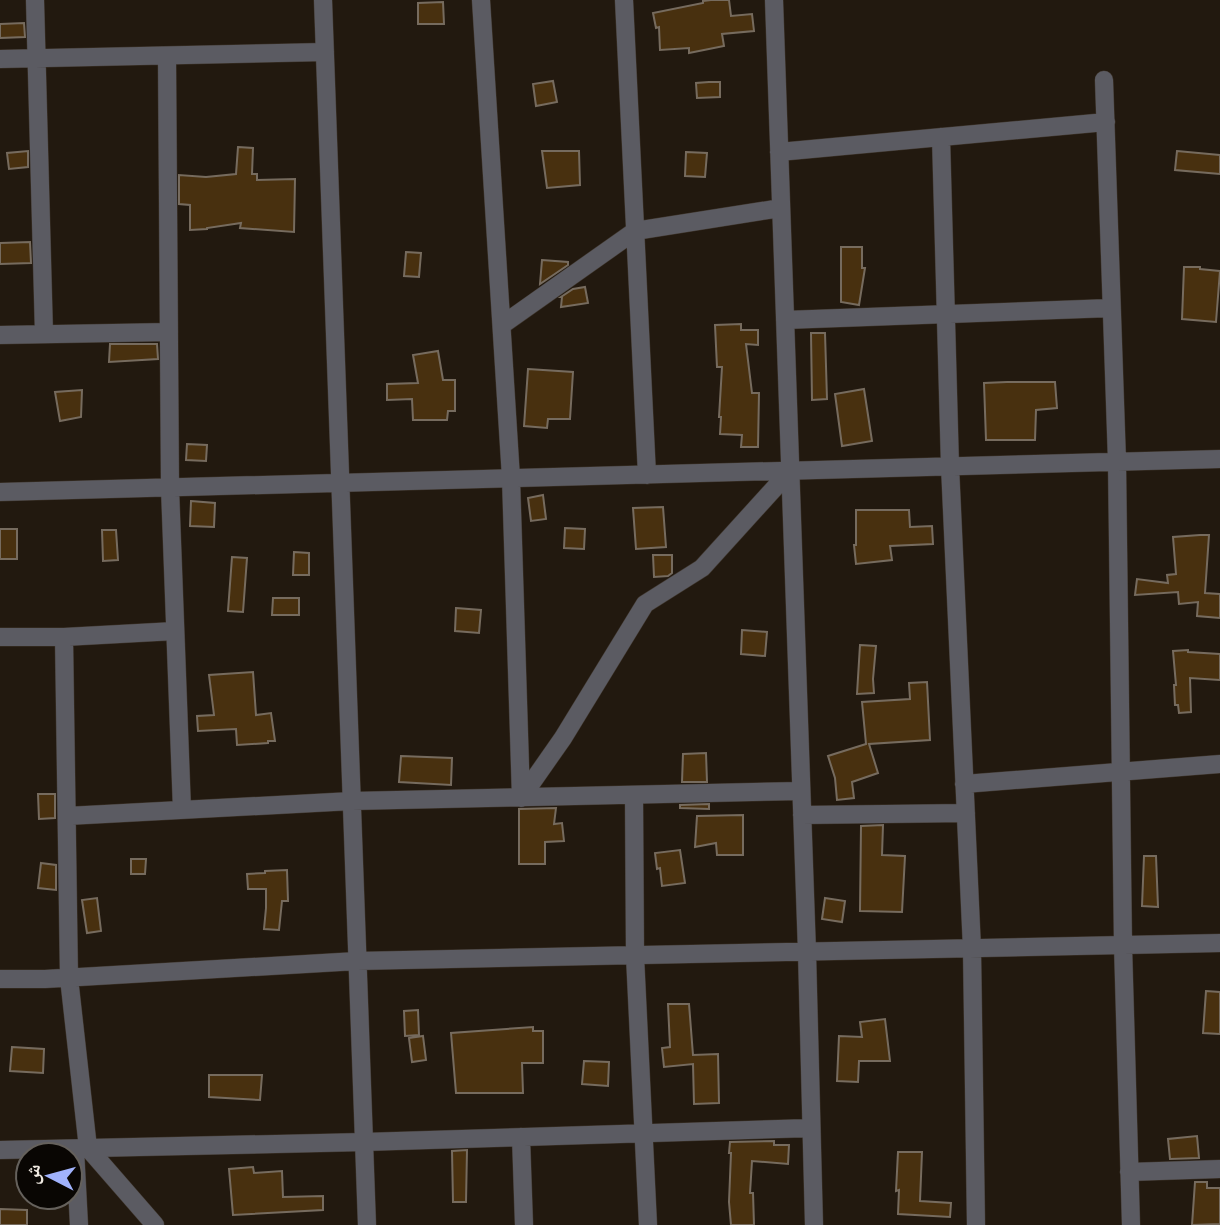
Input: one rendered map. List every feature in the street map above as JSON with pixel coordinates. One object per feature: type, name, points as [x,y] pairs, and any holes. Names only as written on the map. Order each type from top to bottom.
[{"type":"street","points":[[34,0],[44,334]]},
{"type":"street","points":[[323,0],[367,1225]]},
{"type":"street","points":[[481,0],[511,478],[521,798]]},
{"type":"street","points":[[624,0],[647,475]]},
{"type":"street","points":[[774,0],[814,1225]]},
{"type":"street","points":[[0,59],[325,52]]},
{"type":"street","points":[[167,56],[170,488],[182,810]]},
{"type":"street","points":[[1104,80],[1116,461],[1123,945],[1131,1225]]},
{"type":"street","points":[[779,152],[1106,122]]},
{"type":"street","points":[[941,137],[950,466],[972,949],[976,1225]]},
{"type":"street","points":[[502,325],[635,231],[781,208]]},
{"type":"street","points":[[785,320],[1111,308]]},
{"type":"street","points":[[0,335],[169,332]]},
{"type":"street","points":[[0,492],[1220,458]]},
{"type":"street","points":[[521,798],[563,738],[645,604],[702,568],[790,471]]},
{"type":"street","points":[[0,637],[64,637],[175,631]]},
{"type":"street","points":[[64,637],[69,978],[81,1141]]},
{"type":"street","points":[[964,784],[1220,764]]},
{"type":"street","points":[[67,816],[352,802],[801,792]]},
{"type":"street","points":[[634,795],[635,956],[648,1225]]},
{"type":"street","points":[[802,815],[965,813]]},
{"type":"street","points":[[0,979],[69,978],[357,961],[1220,943]]},
{"type":"street","points":[[84,1148],[811,1128]]},
{"type":"street","points":[[521,1137],[524,1225]]},
{"type":"street","points":[[84,1150],[155,1225]]},
{"type":"street","points":[[1129,1172],[1220,1169]]},
{"type":"building","points":[[711,0],[729,0],[731,16],[752,14],[754,31],[722,34],[724,46],[689,53],[689,48],[660,50],[659,27],[656,28],[653,13]]},
{"type":"building","points":[[443,2],[444,24],[418,24],[418,3]]},
{"type":"building","points":[[24,23],[25,37],[0,38],[0,24]]},
{"type":"building","points":[[553,81],[557,102],[536,106],[533,84]]},
{"type":"building","points":[[720,82],[720,97],[697,98],[696,83]]},
{"type":"building","points":[[238,147],[253,148],[252,174],[257,174],[257,180],[295,179],[294,232],[240,228],[241,223],[190,230],[190,205],[179,204],[179,175],[206,177],[236,174]]},
{"type":"building","points":[[28,151],[28,167],[9,169],[7,153]]},
{"type":"building","points":[[542,151],[579,151],[580,185],[547,188]]},
{"type":"building","points":[[1177,151],[1220,155],[1220,174],[1175,170]]},
{"type":"building","points":[[686,152],[707,153],[705,177],[685,176]]},
{"type":"building","points":[[30,242],[31,263],[0,264],[0,243]]},
{"type":"building","points":[[841,247],[862,247],[862,268],[865,268],[859,305],[841,302]]},
{"type":"building","points":[[406,252],[421,253],[419,277],[404,276]]},
{"type":"building","points":[[542,260],[568,262],[568,265],[540,284]]},
{"type":"building","points":[[1184,267],[1220,271],[1216,322],[1182,319]]},
{"type":"building","points":[[585,287],[588,303],[561,307],[561,297],[573,289]]},
{"type":"building","points":[[741,324],[741,330],[758,330],[758,345],[746,344],[752,393],[759,393],[758,447],[741,447],[742,435],[720,434],[722,367],[717,367],[715,325]]},
{"type":"building","points":[[811,333],[825,333],[827,399],[812,400]]},
{"type":"building","points":[[110,344],[157,344],[158,359],[109,362]]},
{"type":"building","points":[[438,351],[443,380],[455,380],[455,411],[448,411],[447,420],[413,420],[412,399],[387,400],[387,384],[418,383],[413,355]]},
{"type":"building","points":[[528,369],[573,372],[570,419],[548,419],[547,428],[524,426]]},
{"type":"building","points":[[1055,382],[1057,408],[1036,410],[1035,440],[986,440],[984,383]]},
{"type":"building","points":[[864,389],[872,441],[842,446],[835,394]]},
{"type":"building","points":[[82,390],[81,417],[60,421],[55,392]]},
{"type":"building","points":[[187,444],[207,445],[206,461],[186,460]]},
{"type":"building","points":[[543,495],[546,519],[531,521],[528,498]]},
{"type":"building","points":[[191,501],[215,503],[214,527],[190,526]]},
{"type":"building","points":[[663,507],[666,547],[636,549],[633,508]]},
{"type":"building","points":[[856,510],[909,510],[910,527],[932,526],[933,544],[890,546],[892,560],[856,564]]},
{"type":"building","points":[[565,528],[585,529],[584,549],[564,548]]},
{"type":"building","points":[[0,529],[17,529],[17,559],[0,559]]},
{"type":"building","points":[[102,530],[116,530],[118,560],[103,561]]},
{"type":"building","points":[[1209,535],[1205,593],[1220,594],[1220,618],[1197,616],[1198,602],[1179,604],[1178,592],[1135,595],[1137,579],[1168,583],[1167,575],[1176,574],[1173,537]]},
{"type":"building","points":[[294,552],[309,553],[309,575],[293,575]]},
{"type":"building","points":[[653,555],[672,555],[672,573],[654,577]]},
{"type":"building","points":[[232,557],[247,558],[243,612],[228,611]]},
{"type":"building","points":[[273,598],[299,598],[299,615],[272,615]]},
{"type":"building","points":[[456,608],[481,610],[479,633],[455,631]]},
{"type":"building","points":[[742,630],[767,632],[765,656],[741,654]]},
{"type":"building","points":[[860,645],[876,646],[874,693],[857,694]]},
{"type":"building","points":[[1173,651],[1220,654],[1220,680],[1190,678],[1191,712],[1179,713],[1178,705],[1175,705]]},
{"type":"building","points":[[253,672],[256,715],[271,713],[275,741],[237,745],[236,729],[198,731],[197,716],[214,715],[209,675]]},
{"type":"building","points":[[927,682],[930,740],[869,744],[878,773],[852,782],[854,798],[837,800],[835,778],[828,756],[866,744],[862,702],[910,699],[909,683]]},
{"type":"building","points":[[706,753],[707,782],[682,782],[683,754]]},
{"type":"building","points":[[401,756],[452,758],[451,785],[399,782]]},
{"type":"building","points":[[38,794],[55,794],[55,818],[39,819]]},
{"type":"building","points":[[709,804],[709,809],[680,808],[680,805]]},
{"type":"building","points":[[556,808],[554,824],[562,823],[564,841],[545,842],[545,864],[519,864],[519,809]]},
{"type":"building","points":[[743,815],[743,855],[717,855],[716,843],[695,847],[697,816]]},
{"type":"building","points":[[883,825],[882,855],[905,856],[902,912],[860,911],[861,826]]},
{"type":"building","points":[[680,850],[685,883],[662,886],[655,853]]},
{"type":"building","points":[[1144,856],[1156,856],[1158,907],[1142,906]]},
{"type":"building","points":[[131,859],[146,859],[145,874],[131,874]]},
{"type":"building","points":[[41,863],[56,865],[56,890],[38,888]]},
{"type":"building","points":[[287,870],[288,901],[282,901],[279,930],[264,929],[266,889],[248,889],[247,874]]},
{"type":"building","points":[[97,898],[101,931],[87,933],[82,900]]},
{"type":"building","points":[[825,898],[845,901],[842,922],[822,919]]},
{"type":"building","points":[[1206,991],[1220,992],[1220,1034],[1203,1033]]},
{"type":"building","points":[[668,1004],[689,1004],[693,1055],[718,1054],[719,1103],[694,1104],[693,1064],[664,1067],[662,1048],[670,1047]]},
{"type":"building","points":[[418,1010],[419,1035],[405,1036],[404,1011]]},
{"type":"building","points":[[885,1019],[890,1061],[859,1061],[858,1082],[837,1081],[839,1036],[862,1037],[860,1022]]},
{"type":"building","points":[[533,1027],[533,1031],[543,1031],[543,1063],[522,1063],[523,1093],[456,1093],[451,1033]]},
{"type":"building","points":[[423,1036],[426,1060],[412,1062],[409,1038]]},
{"type":"building","points":[[12,1047],[44,1049],[43,1073],[10,1071]]},
{"type":"building","points":[[584,1061],[609,1062],[608,1086],[582,1084]]},
{"type":"building","points":[[209,1075],[262,1075],[260,1100],[209,1097]]},
{"type":"building","points":[[1197,1136],[1199,1158],[1170,1159],[1168,1139]]},
{"type":"building","points":[[774,1141],[774,1145],[789,1145],[788,1164],[752,1161],[750,1193],[753,1193],[754,1225],[731,1225],[730,1142]]},
{"type":"building","points":[[467,1150],[466,1202],[453,1202],[452,1151]]},
{"type":"building","points":[[898,1152],[922,1152],[920,1201],[951,1203],[950,1217],[898,1214]]},
{"type":"building","points":[[253,1167],[254,1173],[282,1171],[283,1197],[323,1196],[323,1210],[233,1215],[229,1169]]},
{"type":"building","points":[[1195,1182],[1207,1182],[1207,1188],[1220,1188],[1220,1224],[1192,1225]]},
{"type":"building","points":[[0,1209],[27,1211],[27,1225],[0,1225]]}]
